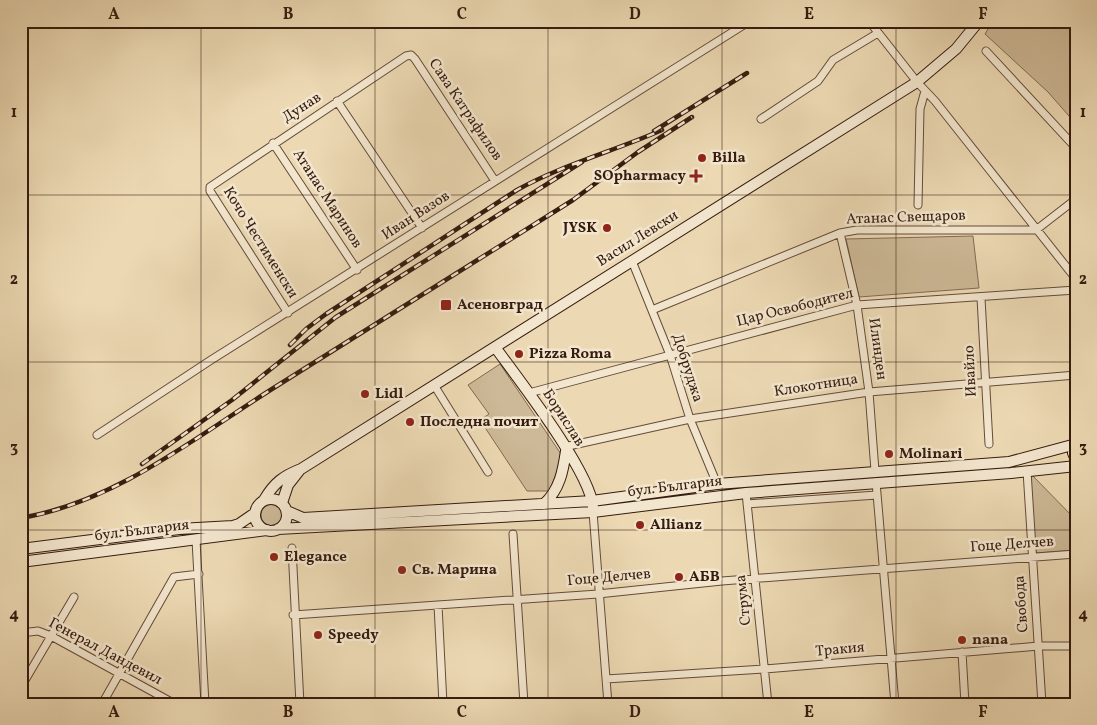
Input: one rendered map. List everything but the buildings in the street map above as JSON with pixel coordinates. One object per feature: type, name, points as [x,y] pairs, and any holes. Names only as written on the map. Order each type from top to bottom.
[{"type":"main road","name":"Васил Левски","points":[[264,500],[278,480],[301,469],[917,82],[956,49],[979,21]]},
{"type":"main road","name":"Борислав","points":[[496,347],[529,393],[586,484],[592,501],[593,512]]},
{"type":"main road","name":"бул. България","points":[[278,530],[593,512],[875,476],[1009,462],[1076,445]]},
{"type":"main road","points":[[1076,445],[1073,453],[1076,460]]},
{"type":"main road","points":[[544,504],[552,496],[560,481],[565,449]]},
{"type":"main road","name":"бул. България","points":[[285,507],[303,518],[592,501],[718,484],[1027,471],[1076,466]]},
{"type":"main road","name":"Васил Левски","points":[[285,507],[288,485],[301,469]]},
{"type":"main road","points":[[274,499],[285,507],[285,523],[278,530],[267,530],[257,523],[255,513],[264,500],[274,499]]},
{"type":"main road","name":"бул. България","points":[[21,549],[179,529],[232,526],[240,524],[255,513]]},
{"type":"main road","name":"бул. България","points":[[21,562],[267,530]]},
{"type":"street","name":"Иван Вазов","points":[[97,435],[750,21]]},
{"type":"street","points":[[868,21],[947,116],[1076,279]]},
{"type":"street","points":[[761,119],[818,81],[833,60],[878,33]]},
{"type":"street","points":[[986,52],[1076,148]]},
{"type":"street","name":"Сава Катрафилов","points":[[410,55],[495,181]]},
{"type":"street","name":"Дунав","points":[[210,187],[410,55]]},
{"type":"street","points":[[918,204],[920,109],[925,91]]},
{"type":"street","points":[[337,102],[422,228]]},
{"type":"street","name":"Атанас Маринов","points":[[274,143],[357,270]]},
{"type":"street","name":"Кочо Честименски","points":[[210,187],[210,191],[288,313]]},
{"type":"street","points":[[1036,230],[1076,199]]},
{"type":"street","name":"Атанас Свещаров","points":[[652,310],[840,233],[858,230],[1036,230]]},
{"type":"street","name":"Илинден","points":[[840,233],[857,305],[869,392],[895,704]]},
{"type":"street","name":"Добруджа","points":[[632,261],[670,355],[690,419],[718,484]]},
{"type":"street","name":"Цар Освободител","points":[[529,393],[857,305],[1076,290]]},
{"type":"street","name":"Ивайло","points":[[981,298],[989,444]]},
{"type":"street","name":"Клокотница","points":[[565,449],[690,419],[869,392],[1076,375]]},
{"type":"street","points":[[434,385],[488,472]]},
{"type":"street","name":"Свобода","points":[[1027,471],[1042,704]]},
{"type":"street","name":"Струма","points":[[746,493],[768,704]]},
{"type":"street","points":[[747,504],[877,495]]},
{"type":"street","points":[[593,512],[608,704]]},
{"type":"street","points":[[513,534],[524,704]]},
{"type":"street","points":[[196,540],[205,704]]},
{"type":"street","points":[[292,548],[293,615],[300,704]]},
{"type":"street","name":"Гоце Делчев","points":[[293,615],[598,594],[756,579],[1076,554]]},
{"type":"street","points":[[102,704],[174,577],[199,574]]},
{"type":"street","points":[[21,687],[74,597]]},
{"type":"street","points":[[438,604],[443,704]]},
{"type":"street","name":"Генерал Дандевил","points":[[21,633],[38,631],[50,636],[175,704]]},
{"type":"street","name":"Тракия","points":[[606,679],[765,669],[1039,646],[1076,646]]},
{"type":"street","points":[[962,652],[965,704]]},
{"type":"shaded area","points":[[993,21],[1076,21],[1076,124],[1048,92],[985,34]]},
{"type":"shaded area","points":[[973,236],[979,288],[859,297],[846,239]]},
{"type":"shaded area","points":[[500,364],[561,454],[557,472],[549,491],[527,491],[480,420],[489,414],[468,385]]},
{"type":"shaded area","points":[[1029,472],[1076,520],[1076,550],[1036,553]]},
{"type":"shaded area","points":[[272,504],[280,507],[283,515],[280,523],[272,526],[264,523],[261,515],[264,507]]},
{"type":"railway","points":[[654,131],[747,73]]},
{"type":"railway","points":[[21,518],[56,510],[89,498],[121,483],[183,448],[272,389],[573,200],[638,152],[692,117]]},
{"type":"railway","points":[[290,345],[306,329],[326,314],[517,190],[552,173],[662,130]]},
{"type":"railway","points":[[142,464],[232,400],[336,317],[582,162]]},
{"type":"place","name":"Billa","points":[[702,158]]},
{"type":"place","name":"SOpharmacy","points":[[696,176]]},
{"type":"place","name":"JYSK","points":[[607,228]]},
{"type":"place","name":"Асеновград","points":[[446,305]]},
{"type":"place","name":"Pizza Roma","points":[[519,354]]},
{"type":"place","name":"Lidl","points":[[365,394]]},
{"type":"place","name":"Последна почит","points":[[410,422]]},
{"type":"place","name":"Molinari","points":[[889,454]]},
{"type":"place","name":"Allianz","points":[[640,525]]},
{"type":"place","name":"Elegance","points":[[274,557]]},
{"type":"place","name":"Св. Марина","points":[[402,570]]},
{"type":"place","name":"АБВ","points":[[679,577]]},
{"type":"place","name":"Speedy","points":[[318,635]]},
{"type":"place","name":"nana","points":[[962,640]]}]
